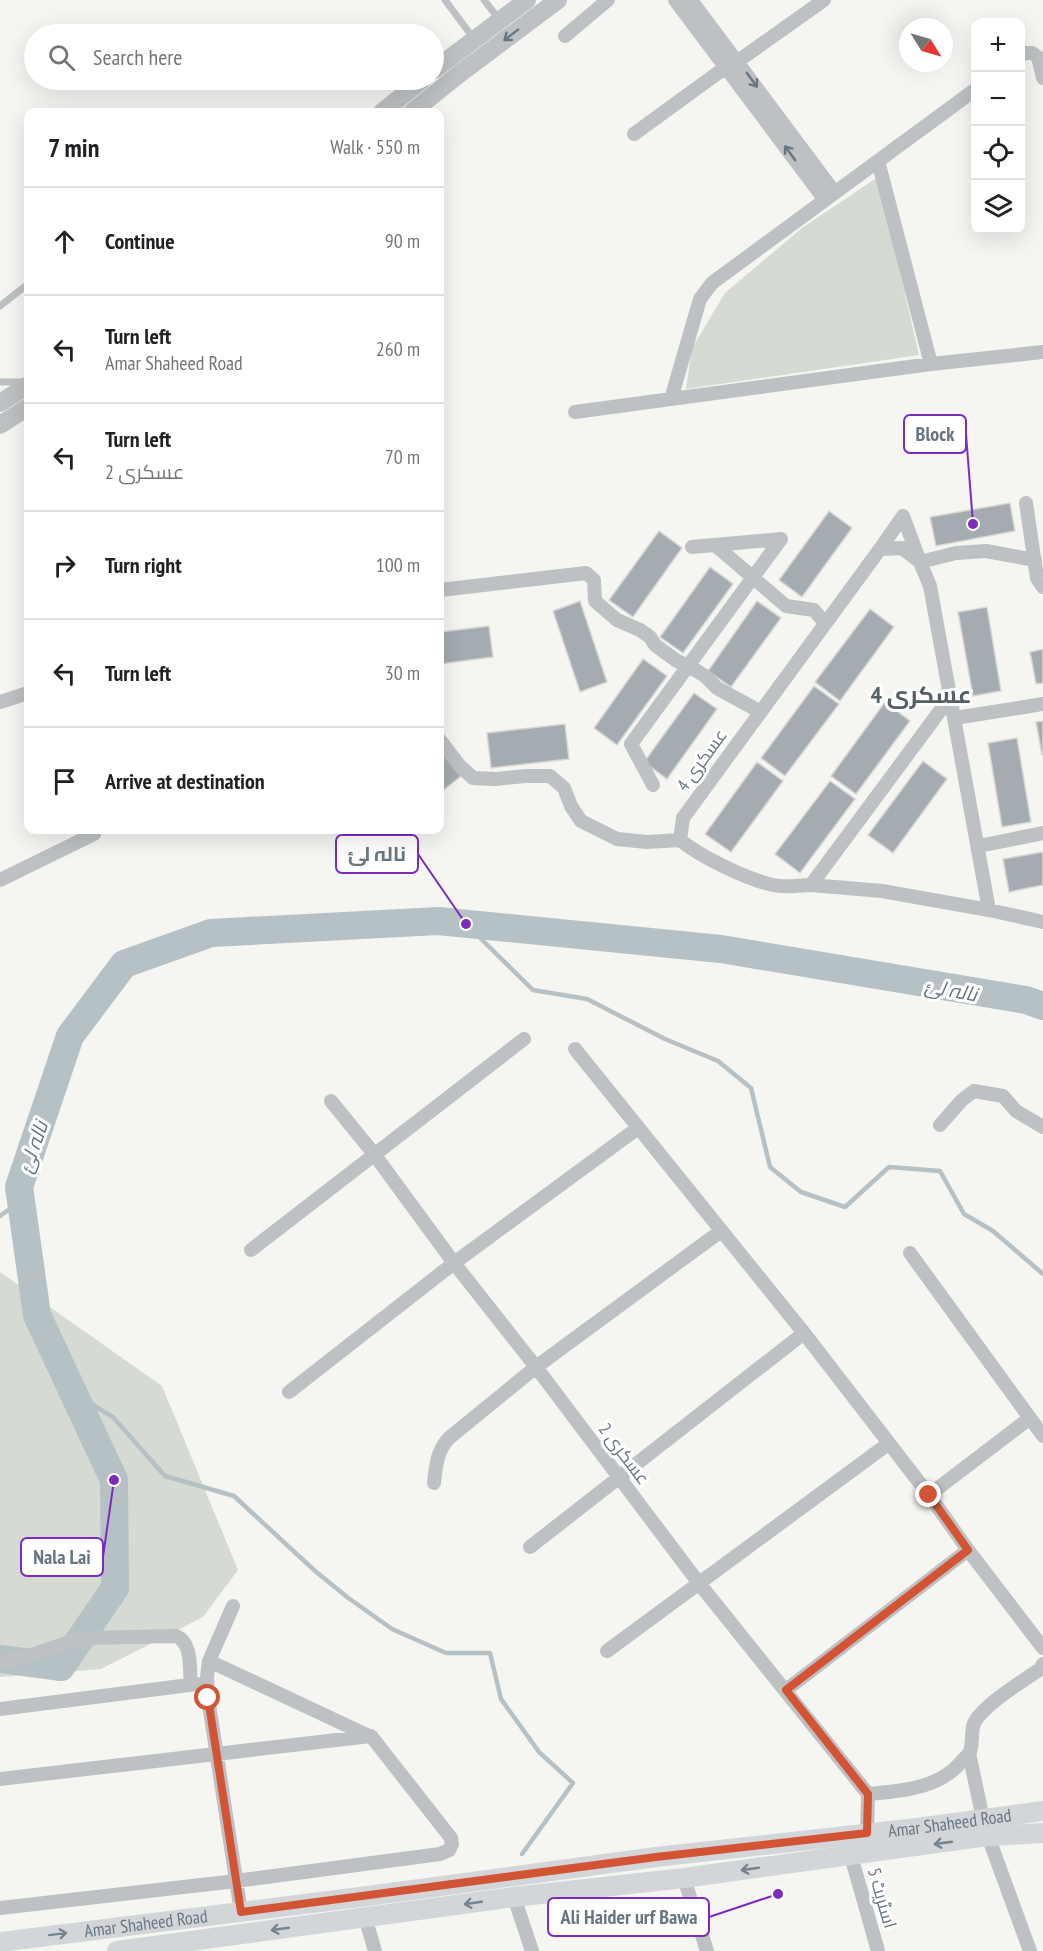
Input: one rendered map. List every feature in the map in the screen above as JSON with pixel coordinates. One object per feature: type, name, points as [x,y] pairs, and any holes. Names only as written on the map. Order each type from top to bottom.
[{"type":"main road","name":"Amar Shaheed Road","points":[[117,1951],[189,1946],[365,1917],[851,1856],[985,1828],[1043,1811]]},
{"type":"main road","name":"Amar Shaheed Road","points":[[0,1942],[656,1857],[867,1833],[985,1828],[1043,1833]]},
{"type":"main road","points":[[360,1897],[365,1917]]},
{"type":"street","points":[[444,62],[527,0]]},
{"type":"street","points":[[444,86],[558,0]]},
{"type":"street","points":[[564,36],[608,0]]},
{"type":"street","points":[[675,0],[732,64]]},
{"type":"street","points":[[691,0],[732,64],[830,196]]},
{"type":"street","points":[[634,134],[824,0]]},
{"type":"street","points":[[1025,53],[1032,53],[1038,57],[1043,78]]},
{"type":"street","points":[[387,108],[410,90]]},
{"type":"street","points":[[417,108],[439,90]]},
{"type":"street","points":[[671,399],[700,299],[712,283],[971,92]]},
{"type":"street","points":[[878,160],[931,364]]},
{"type":"street","points":[[575,412],[931,364],[1043,352]]},
{"type":"street","points":[[0,403],[24,387]]},
{"type":"street","points":[[0,425],[24,410]]},
{"type":"street","points":[[1026,503],[1037,578],[1043,587]]},
{"type":"street","name":"عسکری 4","points":[[680,840],[683,818],[903,516],[920,562]]},
{"type":"street","points":[[653,785],[631,744],[781,539],[692,547]]},
{"type":"street","points":[[715,545],[786,606],[814,610],[825,623]]},
{"type":"street","points":[[880,549],[903,548],[920,562],[930,586],[989,910]]},
{"type":"street","points":[[920,562],[956,554],[986,551],[1035,560]]},
{"type":"street","points":[[444,590],[586,573],[594,580],[595,601],[611,616],[625,625],[640,630],[676,661],[689,666],[705,676],[717,688],[759,711]]},
{"type":"street","points":[[0,702],[24,694]]},
{"type":"street","points":[[811,885],[951,696]]},
{"type":"street","points":[[955,718],[1043,704]]},
{"type":"street","points":[[444,745],[459,765],[473,778],[550,776],[564,788],[571,806],[581,821],[617,839],[647,842],[680,840],[703,855],[774,886],[811,885],[882,891],[1043,922]]},
{"type":"street","points":[[979,846],[1043,833]]},
{"type":"street","points":[[0,880],[94,834]]},
{"type":"street","points":[[251,1250],[524,1040]]},
{"type":"street","points":[[575,1049],[804,1333],[1043,1648]]},
{"type":"street","points":[[940,1125],[962,1100],[974,1091],[1003,1096],[1016,1111],[1043,1127]]},
{"type":"street","name":"عسکری 2","points":[[331,1101],[374,1154],[454,1263],[536,1366],[698,1582],[868,1794]]},
{"type":"street","points":[[289,1392],[454,1263],[638,1128]]},
{"type":"street","points":[[434,1483],[436,1463],[441,1447],[449,1438],[536,1366],[722,1231]]},
{"type":"street","points":[[910,1253],[1043,1436]]},
{"type":"street","points":[[530,1547],[804,1333]]},
{"type":"street","points":[[929,1495],[1030,1418]]},
{"type":"street","points":[[607,1651],[888,1444]]},
{"type":"street","points":[[786,1690],[968,1550]]},
{"type":"street","points":[[233,1606],[209,1661],[208,1683],[241,1912]]},
{"type":"street","points":[[0,1661],[20,1659],[86,1638],[176,1636],[182,1639],[188,1648],[191,1684]]},
{"type":"street","points":[[0,1908],[236,1881],[440,1854],[449,1850],[452,1844],[450,1838],[371,1736],[209,1661]]},
{"type":"street","points":[[1030,1951],[985,1828],[969,1753],[976,1718],[1040,1669],[1043,1664]]},
{"type":"street","points":[[0,1709],[208,1683]]},
{"type":"street","points":[[0,1779],[371,1736]]},
{"type":"street","points":[[867,1833],[868,1794],[906,1790],[936,1782],[957,1768],[969,1753]]},
{"type":"street","name":"اسٹریٹ 5","points":[[851,1856],[878,1951]]},
{"type":"street","points":[[684,1878],[707,1951]]},
{"type":"street","points":[[514,1897],[532,1951]]},
{"type":"street","points":[[365,1917],[375,1951]]},
{"type":"lane","points":[[445,0],[474,39]]},
{"type":"lane","points":[[484,0],[500,20]]},
{"type":"lane","points":[[0,306],[24,287]]},
{"type":"lane","points":[[0,382],[24,384]]},
{"type":"shaded area","points":[[878,177],[919,355],[686,389],[692,348],[725,293],[802,228]]},
{"type":"shaded area","points":[[0,1272],[162,1386],[238,1570],[203,1617],[101,1669],[0,1677]]},
{"type":"building","points":[[1010,503],[1015,531],[936,546],[930,517]]},
{"type":"building","points":[[829,511],[852,528],[802,597],[779,580]]},
{"type":"building","points":[[659,531],[682,548],[633,617],[609,600]]},
{"type":"building","points":[[710,567],[733,584],[683,653],[660,637]]},
{"type":"building","points":[[580,601],[607,682],[580,692],[553,611]]},
{"type":"building","points":[[757,601],[781,618],[731,687],[708,671]]},
{"type":"building","points":[[987,607],[1001,691],[973,696],[958,612]]},
{"type":"building","points":[[870,609],[894,627],[840,701],[815,682]]},
{"type":"building","points":[[489,626],[493,657],[444,663],[444,632]]},
{"type":"building","points":[[1043,649],[1043,683],[1036,684],[1030,652]]},
{"type":"building","points":[[643,659],[667,676],[617,745],[594,728]]},
{"type":"building","points":[[814,686],[839,704],[785,776],[761,758]]},
{"type":"building","points":[[694,693],[717,709],[667,779],[644,762]]},
{"type":"building","points":[[885,702],[910,721],[856,794],[831,776]]},
{"type":"building","points":[[1043,721],[1043,754],[1042,755],[1036,722]]},
{"type":"building","points":[[565,724],[569,759],[491,768],[487,733]]},
{"type":"building","points":[[1017,738],[1031,822],[1002,827],[988,743]]},
{"type":"building","points":[[444,753],[461,776],[444,790]]},
{"type":"building","points":[[923,761],[947,779],[893,853],[868,835]]},
{"type":"building","points":[[757,762],[783,781],[731,852],[705,834]]},
{"type":"building","points":[[830,781],[855,799],[800,873],[775,854]]},
{"type":"building","points":[[1043,852],[1043,885],[1009,892],[1003,859]]},
{"type":"waterway","name":"نالہ لئ","points":[[0,1659],[61,1667],[115,1588],[114,1480],[37,1315],[19,1187],[70,1036],[124,964],[211,933],[438,921],[721,949],[1026,1000],[1043,1006]]},
{"type":"waterway","points":[[466,924],[533,990],[587,999],[665,1039],[718,1061],[751,1088],[770,1167],[801,1192],[845,1207],[889,1167],[940,1171],[964,1214],[993,1231],[1043,1274]]},
{"type":"waterway","points":[[0,1216],[21,1201]]},
{"type":"waterway","points":[[73,1393],[113,1417],[165,1476],[234,1496],[314,1570],[392,1629],[446,1653],[490,1653],[501,1699],[539,1752],[573,1783],[522,1854]]},
{"type":"place","name":"Block","points":[[973,524]]},
{"type":"place","name":"نالہ لئ","points":[[466,924]]},
{"type":"place","name":"Nala Lai","points":[[114,1480]]},
{"type":"place","name":"Ali Haider urf Bawa","points":[[778,1894]]},
{"type":"district","name":"عسکری 4","points":[[921,695]]},
{"type":"route","points":[[208,1698],[241,1912],[656,1857],[867,1833],[868,1794],[786,1690],[968,1550],[929,1495]]}]
